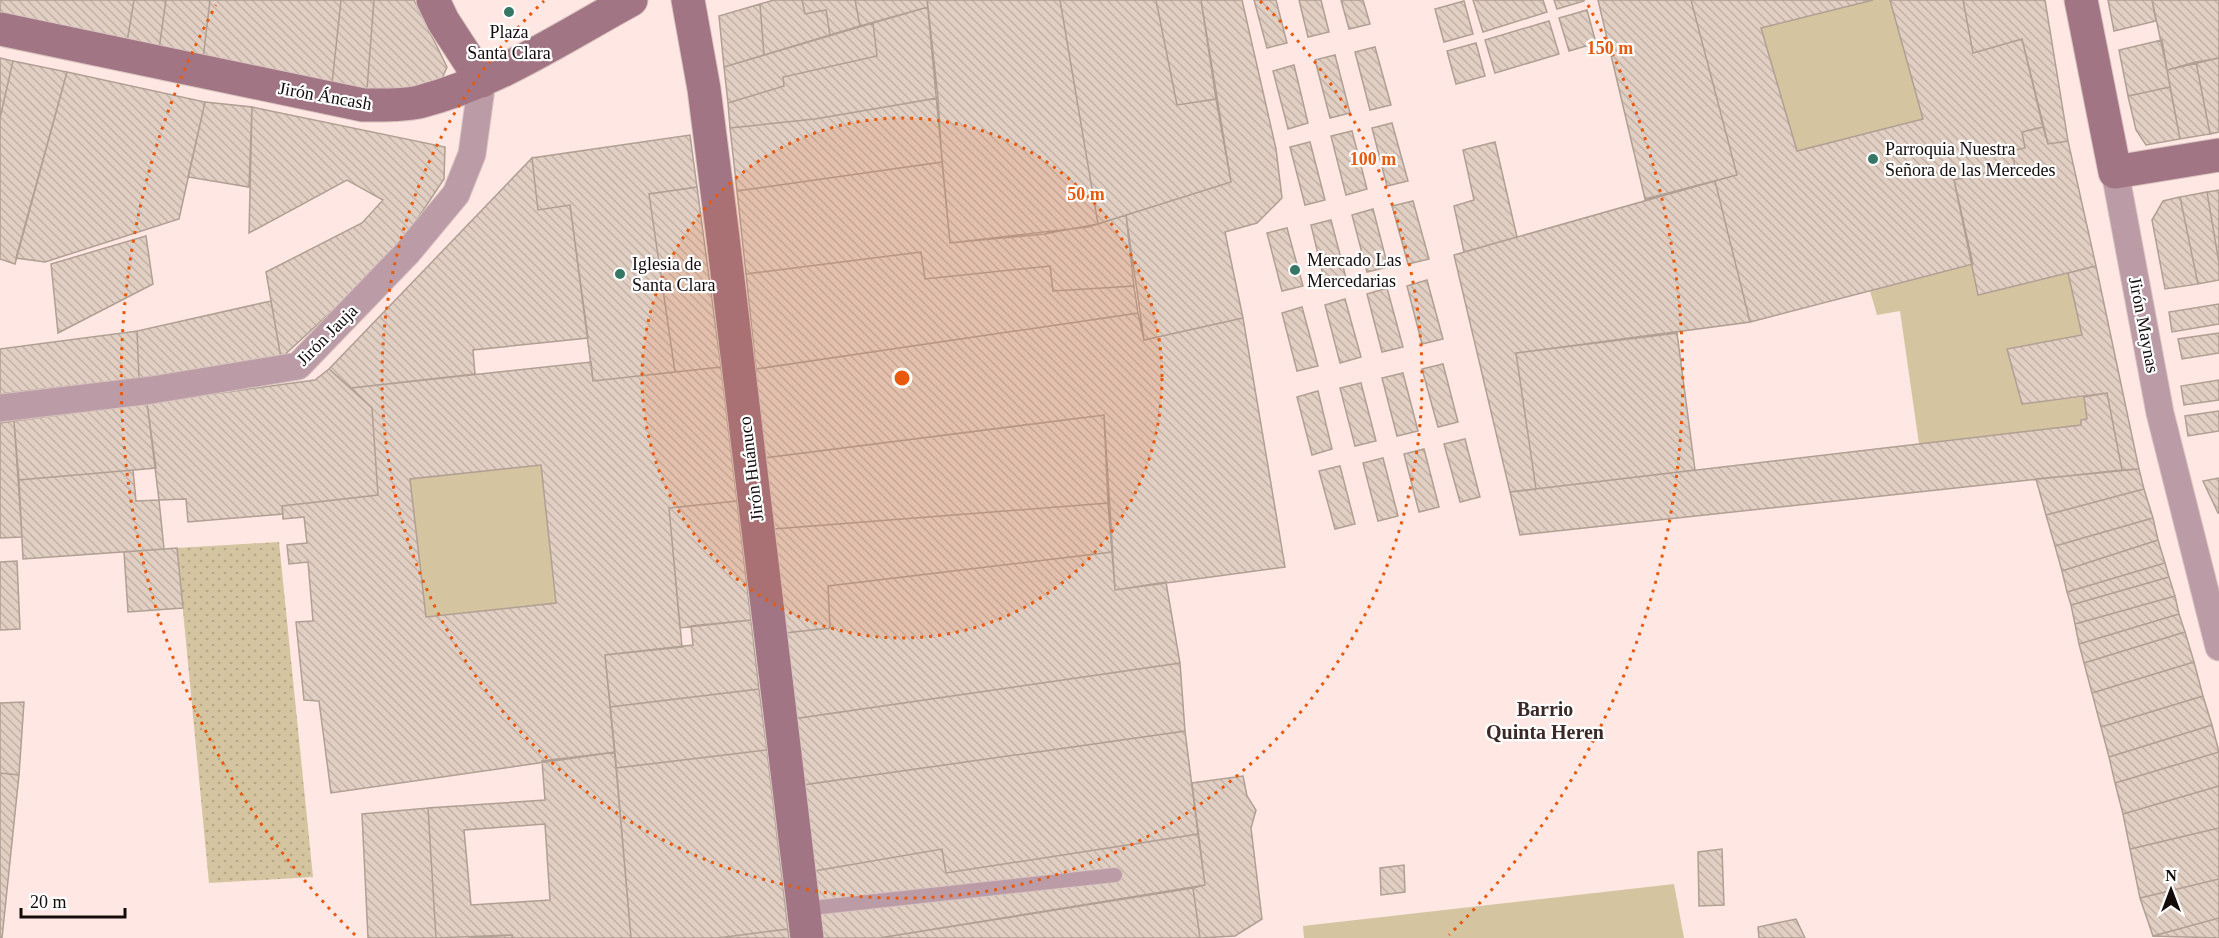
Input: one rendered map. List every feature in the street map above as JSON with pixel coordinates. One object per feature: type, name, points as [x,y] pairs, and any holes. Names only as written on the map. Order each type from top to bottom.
[{"type":"street","points":[[433,0],[443,21],[482,81]]},
{"type":"street","name":"Jirón Áncash","points":[[0,29],[363,105],[418,102],[482,81],[631,0]]},
{"type":"street","name":"Jirón Huánuco","points":[[688,0],[704,89],[805,923]]},
{"type":"street","name":"Jirón Maynas","points":[[2081,0],[2160,413],[2219,647]]},
{"type":"street","name":"Jirón Jauja","points":[[0,408],[153,390],[298,366],[407,253],[456,194],[476,136],[482,81]]},
{"type":"street","points":[[2115,172],[2219,155]]},
{"type":"lane","points":[[805,923],[1115,875]]},
{"type":"shaded area","points":[[1873,0],[1890,0],[1923,119],[1797,151],[1761,28]]},
{"type":"shaded area","points":[[1973,264],[1979,295],[2068,273],[2082,335],[2007,349],[2022,404],[2084,397],[2087,419],[2081,420],[2081,425],[1919,444],[1900,311],[1877,315],[1870,291]]},
{"type":"shaded area","points":[[541,465],[556,603],[426,617],[410,479]]},
{"type":"shaded area","points":[[279,542],[313,877],[209,883],[177,548]]},
{"type":"shaded area","points":[[1674,884],[1684,938],[1304,938],[1303,926]]},
{"type":"building","points":[[0,0],[134,0],[127,42],[0,15]]},
{"type":"building","points":[[134,0],[166,0],[159,49],[127,42]]},
{"type":"building","points":[[166,0],[210,0],[203,59],[159,49]]},
{"type":"building","points":[[210,0],[341,0],[332,84],[203,59]]},
{"type":"building","points":[[341,0],[374,0],[367,89],[332,84]]},
{"type":"building","points":[[374,0],[414,0],[447,67],[441,81],[407,88],[367,89]]},
{"type":"building","points":[[774,0],[802,0],[805,14],[826,10],[830,35],[764,55],[760,4]]},
{"type":"building","points":[[802,0],[855,0],[860,26],[830,35],[826,10],[805,14]]},
{"type":"building","points":[[855,0],[927,0],[928,7],[860,26]]},
{"type":"building","points":[[927,0],[1060,0],[1098,224],[1044,234],[950,243]]},
{"type":"building","points":[[1060,0],[1156,0],[1177,105],[1216,99],[1231,182],[1098,224]]},
{"type":"building","points":[[1156,0],[1201,0],[1216,99],[1177,105]]},
{"type":"building","points":[[1201,0],[1242,0],[1276,149],[1282,198],[1257,223],[1225,232],[1243,318],[1144,340],[1126,215],[1231,182]]},
{"type":"building","points":[[1254,0],[1276,0],[1287,43],[1267,48]]},
{"type":"building","points":[[1299,0],[1321,0],[1329,32],[1308,37]]},
{"type":"building","points":[[1341,0],[1363,0],[1370,24],[1349,29]]},
{"type":"building","points":[[1473,0],[1543,0],[1547,12],[1483,32]]},
{"type":"building","points":[[1554,0],[1584,0],[1584,1],[1557,9]]},
{"type":"building","points":[[1598,0],[1691,0],[1737,175],[1645,199]]},
{"type":"building","name":"Parroquia Nuestra Señora de las Mercedes","points":[[1691,0],[1873,0],[1761,28],[1797,151],[1923,119],[1890,0],[1963,0],[1973,53],[2022,39],[2043,127],[2022,132],[2025,148],[2011,151],[2015,166],[1954,180],[1973,264],[1750,322],[1715,181],[1737,175]]},
{"type":"building","points":[[1963,0],[2045,0],[2068,141],[2048,144],[2022,39],[1973,53]]},
{"type":"building","points":[[2108,0],[2152,0],[2156,21],[2114,31]]},
{"type":"building","points":[[2152,0],[2219,0],[2219,58],[2167,70]]},
{"type":"building","points":[[1464,1],[1473,34],[1444,42],[1435,9]]},
{"type":"building","points":[[760,4],[764,55],[724,67],[719,16]]},
{"type":"building","points":[[928,7],[938,98],[815,119],[730,128],[728,103],[784,86],[783,77],[877,56],[873,23]]},
{"type":"building","points":[[1587,10],[1596,43],[1569,51],[1559,18]]},
{"type":"building","points":[[1549,21],[1559,54],[1495,73],[1485,40]]},
{"type":"building","points":[[873,23],[877,56],[783,77],[784,86],[728,103],[724,67]]},
{"type":"building","points":[[2162,40],[2170,87],[2128,96],[2119,50]]},
{"type":"building","points":[[1476,43],[1485,76],[1456,84],[1447,51]]},
{"type":"building","points":[[1375,47],[1391,105],[1370,110],[1355,52]]},
{"type":"building","points":[[1335,55],[1350,113],[1330,118],[1315,60]]},
{"type":"building","points":[[0,58],[13,61],[0,118]]},
{"type":"building","points":[[2219,58],[2219,132],[2210,134],[2196,62]]},
{"type":"building","points":[[13,61],[67,72],[15,264],[0,259],[0,118]]},
{"type":"building","points":[[2196,62],[2210,134],[2180,139],[2167,70]]},
{"type":"building","points":[[1294,65],[1308,123],[1288,129],[1273,71]]},
{"type":"building","points":[[67,72],[205,102],[179,219],[45,262],[16,258]]},
{"type":"building","points":[[2170,87],[2180,139],[2146,145],[2136,130],[2128,96]]},
{"type":"building","points":[[938,98],[942,162],[737,191],[730,128],[815,119]]},
{"type":"building","points":[[205,102],[252,107],[249,187],[188,177]]},
{"type":"building","points":[[252,107],[445,147],[444,179],[406,236],[358,287],[281,358],[266,272],[362,223],[383,200],[347,180],[249,233]]},
{"type":"building","points":[[1392,123],[1408,181],[1387,186],[1372,128]]},
{"type":"building","points":[[2043,127],[2048,144],[2068,141],[2096,266],[1978,295],[1954,180],[2015,166],[2011,151],[2025,148],[2022,132]]},
{"type":"building","points":[[1352,131],[1367,189],[1346,195],[1331,136]]},
{"type":"building","name":"Iglesia de Santa Clara","points":[[690,135],[697,187],[649,194],[675,372],[593,381],[570,205],[538,210],[532,158]]},
{"type":"building","points":[[1310,142],[1325,200],[1305,205],[1290,147]]},
{"type":"building","points":[[1495,142],[1517,237],[1464,252],[1454,206],[1474,200],[1463,150]]},
{"type":"building","points":[[532,158],[538,210],[570,205],[588,338],[473,350],[475,374],[351,388],[329,369]]},
{"type":"building","points":[[942,162],[950,243],[1088,227],[1126,215],[1134,286],[1053,291],[1050,266],[925,279],[921,252],[746,274],[737,191]]},
{"type":"building","points":[[1715,181],[1750,322],[1516,353],[1536,489],[1510,492],[1454,255]]},
{"type":"building","points":[[697,187],[721,367],[675,372],[649,194]]},
{"type":"building","points":[[2219,190],[2219,263],[2207,192]]},
{"type":"building","points":[[2207,192],[2219,263],[2219,280],[2198,284],[2180,197]]},
{"type":"building","points":[[2180,197],[2198,284],[2165,289],[2152,220],[2163,201]]},
{"type":"building","points":[[1413,201],[1429,259],[1408,264],[1392,206]]},
{"type":"building","points":[[1373,209],[1388,267],[1367,272],[1352,215]]},
{"type":"building","points":[[1331,220],[1346,278],[1325,283],[1311,225]]},
{"type":"building","points":[[1287,228],[1303,286],[1282,291],[1267,233]]},
{"type":"building","points":[[146,236],[153,284],[58,333],[51,264]]},
{"type":"building","points":[[921,252],[925,279],[1050,266],[1053,291],[1134,286],[1138,313],[756,369],[746,274]]},
{"type":"building","points":[[2096,266],[2139,469],[2122,470],[2107,393],[2022,404],[2007,349],[2082,335],[2068,273]]},
{"type":"building","points":[[1427,280],[1443,339],[1422,344],[1407,286]]},
{"type":"building","points":[[1387,288],[1403,347],[1382,352],[1367,294]]},
{"type":"building","points":[[1345,299],[1361,357],[1340,363],[1325,305]]},
{"type":"building","points":[[271,301],[281,358],[139,378],[137,331]]},
{"type":"building","points":[[2219,304],[2219,324],[2172,332],[2169,312]]},
{"type":"building","points":[[1302,307],[1318,366],[1297,371],[1282,313]]},
{"type":"building","points":[[1138,313],[1144,340],[1243,318],[1285,567],[1115,590],[1104,415],[764,458],[756,369]]},
{"type":"building","points":[[137,331],[139,378],[0,394],[0,349]]},
{"type":"building","points":[[1677,333],[1695,470],[1536,489],[1516,353]]},
{"type":"building","points":[[2219,333],[2219,353],[2182,359],[2178,339]]},
{"type":"building","points":[[591,362],[593,381],[721,367],[737,501],[669,508],[682,647],[605,655],[615,752],[331,793],[319,701],[304,700],[296,622],[313,621],[308,562],[289,564],[287,545],[307,543],[304,517],[283,519],[282,506],[378,495],[372,408],[351,388]],"holes":[[[541,465],[556,603],[426,617],[410,479]]]},
{"type":"building","points":[[1443,364],[1458,422],[1438,427],[1422,369]]},
{"type":"building","points":[[329,369],[372,408],[378,495],[282,506],[283,514],[188,522],[186,499],[159,500],[147,403],[315,380]]},
{"type":"building","points":[[1403,373],[1418,431],[1397,436],[1382,378]]},
{"type":"building","points":[[2219,380],[2219,400],[2184,405],[2181,386]]},
{"type":"building","points":[[1361,383],[1376,441],[1355,446],[1340,388]]},
{"type":"building","points":[[1318,391],[1332,449],[1312,455],[1297,397]]},
{"type":"building","points":[[2107,393],[2122,470],[1520,535],[1510,492],[2081,425],[2081,420],[2087,419],[2084,397]]},
{"type":"building","points":[[147,403],[156,468],[19,480],[14,421]]},
{"type":"building","points":[[2219,411],[2219,431],[2188,436],[2185,416]]},
{"type":"building","points":[[1104,415],[1108,503],[774,529],[764,458]]},
{"type":"building","points":[[14,421],[22,537],[0,538],[0,423]]},
{"type":"building","points":[[1465,439],[1480,497],[1460,502],[1444,444]]},
{"type":"building","points":[[1424,449],[1439,507],[1419,512],[1404,454]]},
{"type":"building","points":[[1383,458],[1398,516],[1378,521],[1363,463]]},
{"type":"building","points":[[1340,466],[1355,524],[1335,529],[1319,471]]},
{"type":"building","points":[[2139,469],[2144,489],[2046,515],[2036,479]]},
{"type":"building","points":[[133,470],[136,501],[159,500],[164,549],[23,559],[19,480]]},
{"type":"building","points":[[2219,478],[2219,513],[2218,513],[2203,481]]},
{"type":"building","points":[[2144,489],[2153,518],[2055,546],[2046,515]]},
{"type":"building","points":[[737,501],[751,620],[680,628],[669,508]]},
{"type":"building","points":[[1108,503],[1112,552],[828,586],[830,628],[785,633],[774,529]]},
{"type":"building","points":[[2153,518],[2158,540],[2062,571],[2055,546]]},
{"type":"building","points":[[2158,540],[2165,563],[2067,592],[2062,571]]},
{"type":"building","points":[[177,548],[183,608],[128,612],[124,552]]},
{"type":"building","points":[[1112,552],[1115,590],[1166,582],[1180,663],[793,719],[785,633],[830,628],[828,586]]},
{"type":"building","points":[[17,561],[20,629],[0,630],[0,562]]},
{"type":"building","points":[[2165,563],[2169,577],[2071,605],[2067,592]]},
{"type":"building","points":[[2169,577],[2175,596],[2075,624],[2071,605]]},
{"type":"building","points":[[2175,596],[2179,614],[2079,644],[2075,624]]},
{"type":"building","points":[[2179,614],[2185,632],[2084,663],[2079,644]]},
{"type":"building","points":[[751,620],[759,689],[610,707],[605,655],[693,645],[691,626]]},
{"type":"building","points":[[2185,632],[2194,662],[2092,693],[2084,663]]},
{"type":"building","points":[[2194,662],[2203,696],[2101,727],[2092,693]]},
{"type":"building","points":[[1180,663],[1185,731],[803,785],[793,719]]},
{"type":"building","points":[[759,689],[767,750],[616,768],[610,707]]},
{"type":"building","points":[[2203,696],[2212,725],[2109,757],[2101,727]]},
{"type":"building","points":[[24,702],[19,775],[0,773],[0,703]]},
{"type":"building","points":[[2212,725],[2219,752],[2115,783],[2109,757]]},
{"type":"building","points":[[1185,731],[1198,834],[946,873],[942,849],[814,871],[803,785]]},
{"type":"building","points":[[767,750],[788,929],[718,938],[631,938],[616,768]]},
{"type":"building","points":[[615,752],[631,938],[512,938],[512,935],[436,938],[428,808],[545,800],[542,761]],"holes":[[[545,824],[550,900],[471,905],[464,830]]]},
{"type":"building","points":[[2219,752],[2219,786],[2123,814],[2115,783]]},
{"type":"building","points":[[0,773],[19,775],[2,938],[0,938]]},
{"type":"building","points":[[1243,776],[1247,796],[1256,810],[1251,828],[1262,919],[1235,936],[1200,938],[1193,888],[1205,885],[1192,783]]},
{"type":"building","points":[[2219,786],[2219,828],[2130,849],[2123,814]]},
{"type":"building","points":[[428,808],[436,938],[368,938],[362,814]]},
{"type":"building","points":[[2219,828],[2219,879],[2140,898],[2130,849]]},
{"type":"building","points":[[1198,834],[1205,885],[879,938],[821,938],[814,871],[942,849],[946,873]]},
{"type":"building","points":[[1722,849],[1724,905],[1699,906],[1698,852]]},
{"type":"building","points":[[1404,865],[1405,892],[1381,895],[1380,868]]},
{"type":"building","points":[[2219,879],[2219,918],[2153,936],[2140,898]]},
{"type":"building","points":[[1193,888],[1200,938],[879,938]]},
{"type":"building","points":[[2219,918],[2219,938],[2153,936]]},
{"type":"building","points":[[1796,919],[1805,938],[1759,938],[1758,927]]},
{"type":"building","points":[[788,929],[789,938],[718,938]]},
{"type":"building","points":[[512,935],[512,938],[468,938]]},
{"type":"place","name":"Plaza Santa Clara","points":[[509,12]]},
{"type":"place","name":"Parroquia Nuestra Señora de las Mercedes","points":[[1873,159]]},
{"type":"place","name":"Mercado Las Mercedarias","points":[[1295,270]]},
{"type":"place","name":"Iglesia de Santa Clara","points":[[620,274]]},
{"type":"district","name":"Barrio Quinta Heren","points":[[1545,720]]}]
